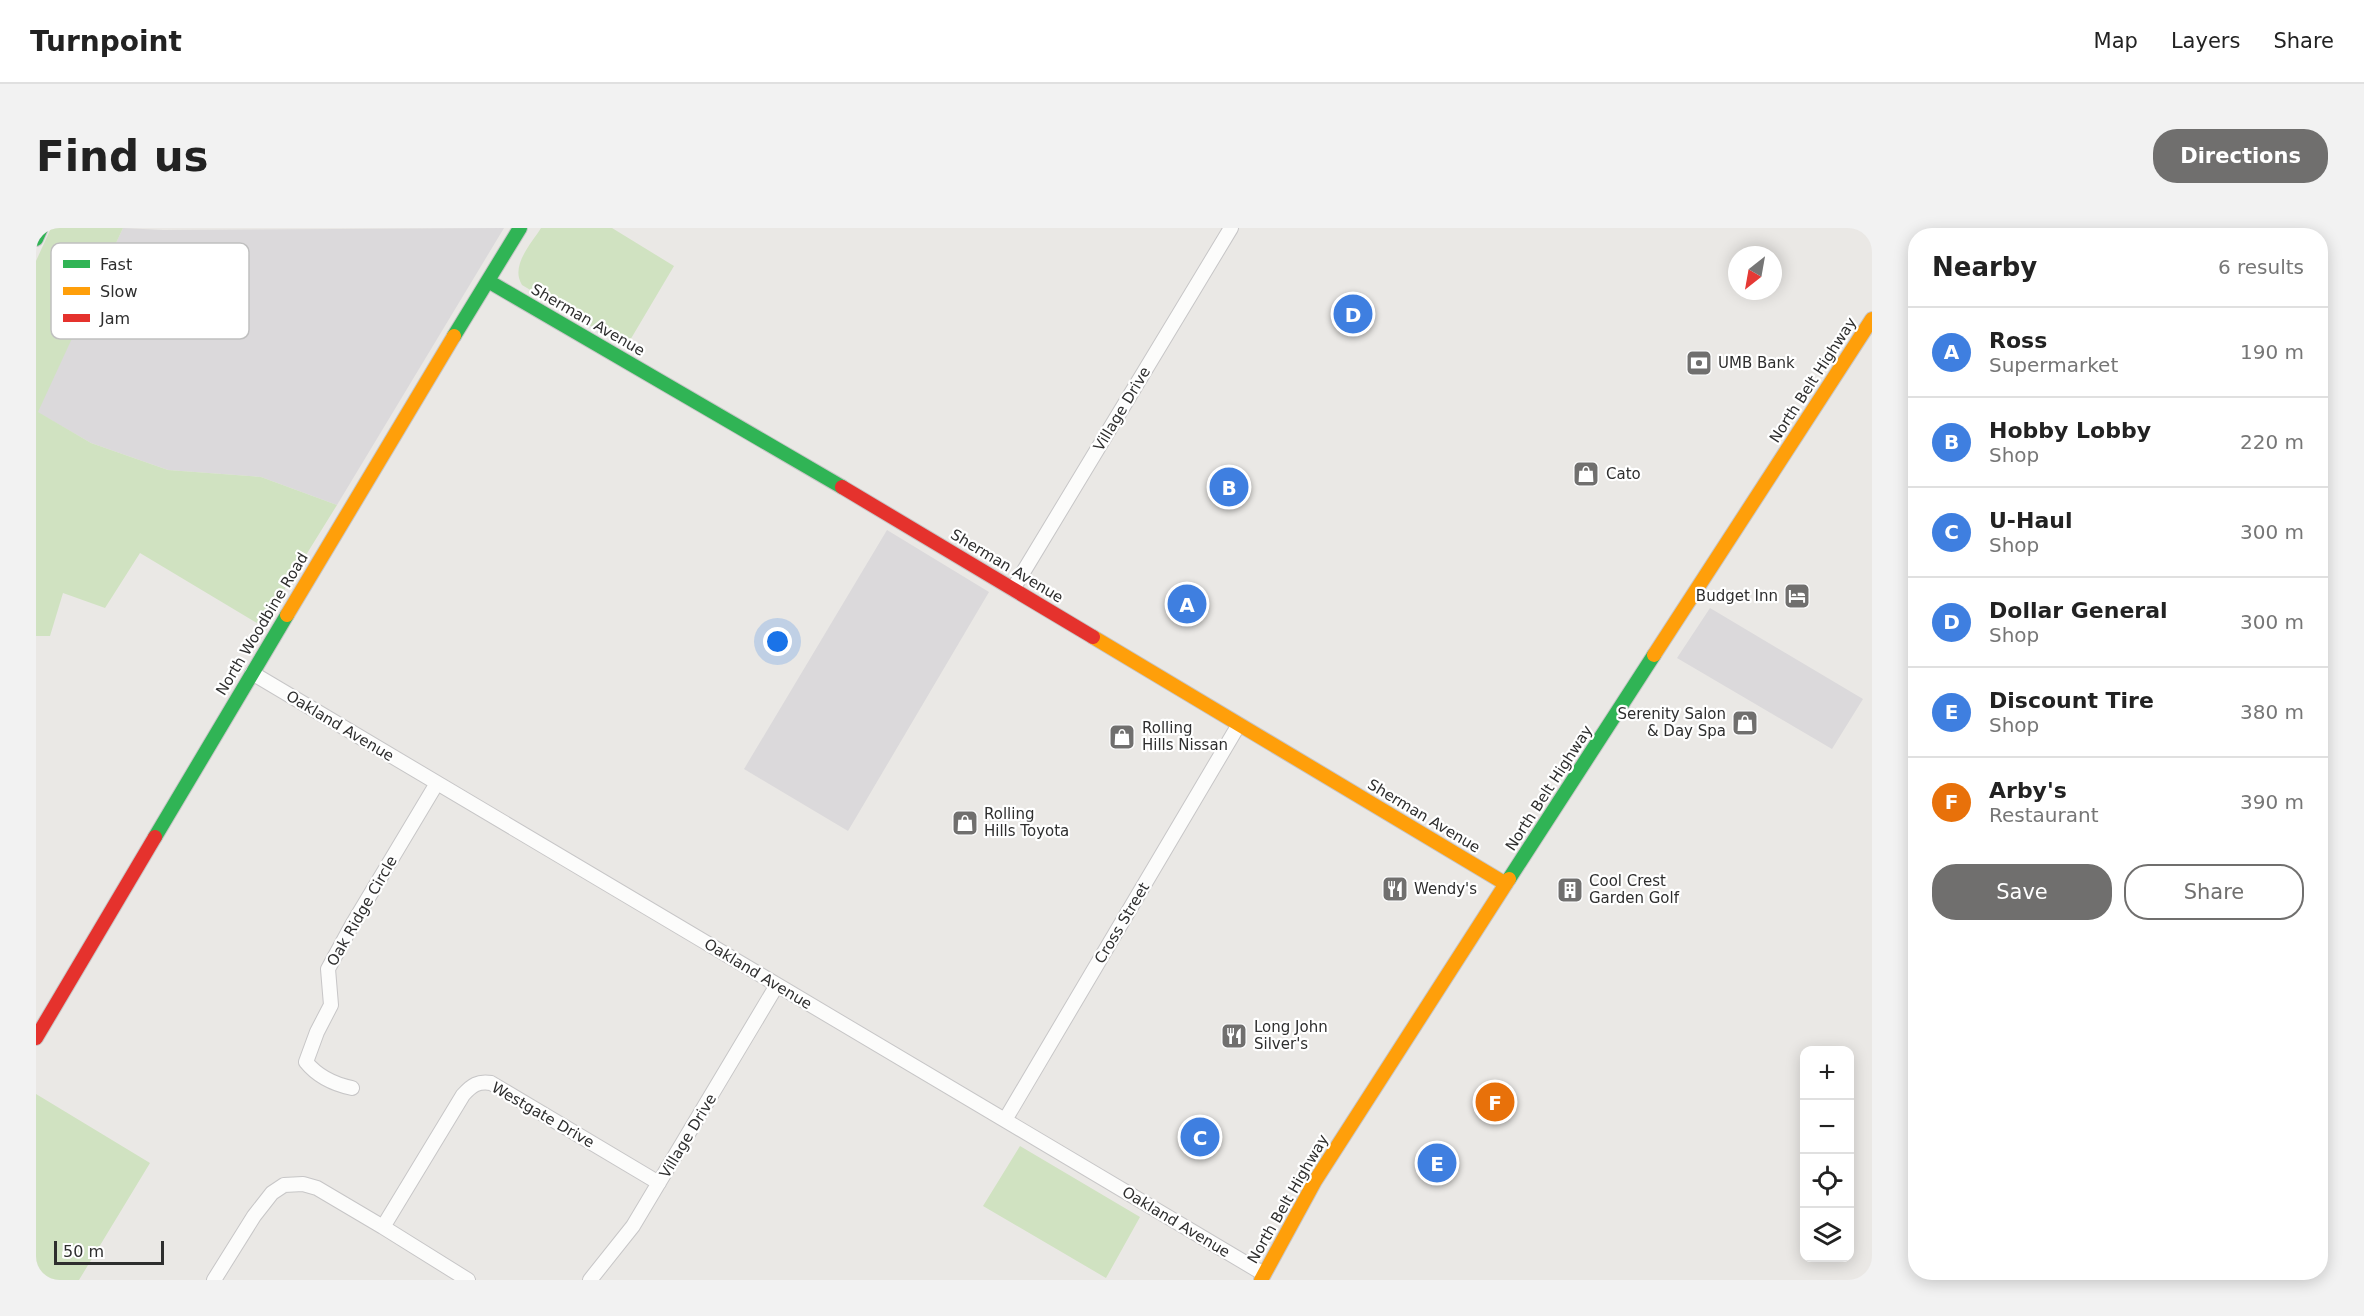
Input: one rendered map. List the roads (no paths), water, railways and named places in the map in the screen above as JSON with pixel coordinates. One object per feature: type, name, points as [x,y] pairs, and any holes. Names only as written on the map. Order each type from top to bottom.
[{"type":"main road","points":[[36,239],[41,228]]},
{"type":"main road","name":"North Woodbine Road","points":[[36,1038],[520,228]]},
{"type":"main road","name":"Sherman Avenue","points":[[488,281],[783,452],[1238,726],[1506,884]]},
{"type":"main road","name":"North Belt Highway","points":[[1263,1277],[1315,1181],[1369,1094],[1872,319]]},
{"type":"street","name":"Village Drive","points":[[1013,589],[1231,228]]},
{"type":"street","name":"Oakland Avenue","points":[[252,674],[1005,1120],[1263,1277]]},
{"type":"street","name":"Cross Street","points":[[1005,1120],[1238,726]]},
{"type":"street","name":"Oak Ridge Circle","points":[[352,1088],[336,1085],[314,1072],[306,1062],[317,1032],[331,1005],[328,969],[437,783]]},
{"type":"street","name":"Village Drive","points":[[590,1280],[627,1234],[659,1184],[777,985]]},
{"type":"street","name":"Westgate Drive","points":[[383,1227],[463,1095],[481,1081],[491,1083],[659,1184]]},
{"type":"street","points":[[214,1280],[254,1216],[272,1193],[284,1185],[303,1184],[317,1188],[468,1280]]},
{"type":"place","name":"Dollar General","points":[[1353,314]]},
{"type":"place","name":"UMB Bank","points":[[1699,363]]},
{"type":"place","name":"Cato","points":[[1586,474]]},
{"type":"place","name":"Hobby Lobby","points":[[1229,487]]},
{"type":"place","name":"Budget Inn","points":[[1797,596]]},
{"type":"place","name":"Ross","points":[[1187,604]]},
{"type":"place","name":"Serenity Salon & Day Spa","points":[[1745,723]]},
{"type":"place","name":"Rolling Hills Nissan","points":[[1122,737]]},
{"type":"place","name":"Rolling Hills Toyota","points":[[965,823]]},
{"type":"place","name":"Wendy's","points":[[1395,889]]},
{"type":"place","name":"Cool Crest Garden Golf","points":[[1570,890]]},
{"type":"place","name":"Long John Silver's","points":[[1234,1036]]},
{"type":"place","name":"Arby's","points":[[1495,1102]]},
{"type":"place","name":"U-Haul","points":[[1200,1137]]},
{"type":"place","name":"Discount Tire","points":[[1437,1163]]}]
